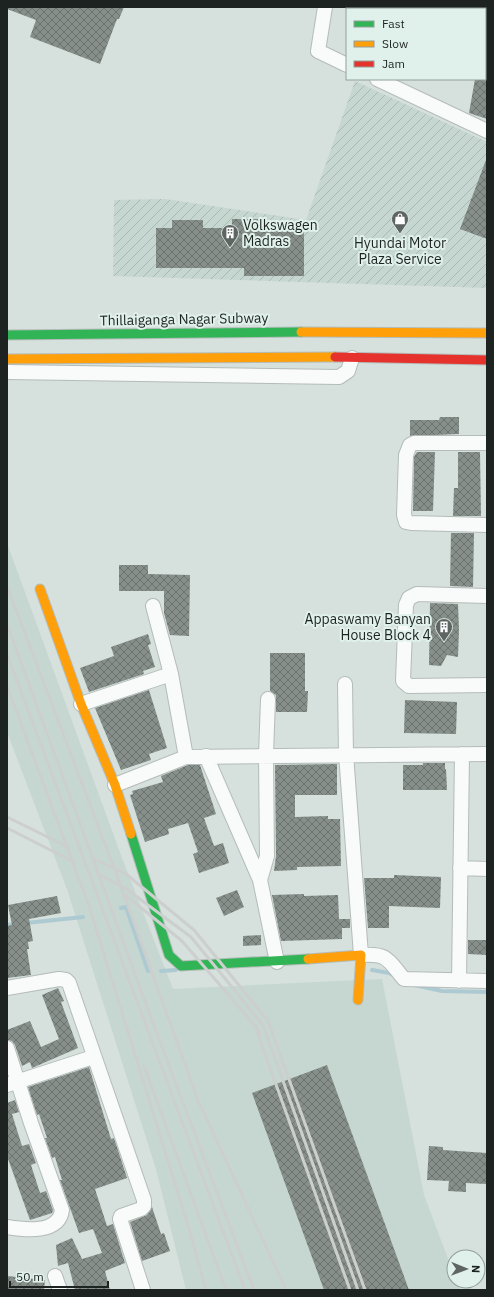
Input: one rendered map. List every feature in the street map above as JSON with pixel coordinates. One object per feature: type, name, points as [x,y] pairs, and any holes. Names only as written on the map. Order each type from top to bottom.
[{"type":"main road","name":"Thillaiganga Nagar Subway","points":[[7,335],[360,332],[487,333]]},
{"type":"main road","points":[[356,358],[360,332]]},
{"type":"main road","points":[[7,359],[307,356],[487,360]]},
{"type":"main road","points":[[40,589],[81,704],[115,785],[169,955],[181,966],[188,967],[361,955],[358,1000]]},
{"type":"street","points":[[325,7],[318,51],[346,65]]},
{"type":"street","points":[[379,80],[487,131]]},
{"type":"street","points":[[7,372],[338,377],[348,371],[356,358]]},
{"type":"street","points":[[487,443],[410,445],[406,455],[404,516],[406,522],[487,525]]},
{"type":"street","points":[[487,596],[417,594],[409,598],[406,605],[403,681],[409,686],[487,685]]},
{"type":"street","points":[[153,606],[171,674],[186,757]]},
{"type":"street","points":[[81,704],[171,674]]},
{"type":"street","points":[[344,684],[346,754],[361,955],[373,954],[387,958],[404,979],[459,982],[487,981]]},
{"type":"street","points":[[260,880],[268,856],[266,755],[268,699]]},
{"type":"street","points":[[115,785],[186,757],[346,754],[487,754]]},
{"type":"street","points":[[459,982],[462,754]]},
{"type":"street","points":[[206,756],[260,880],[277,962]]},
{"type":"street","points":[[460,868],[487,870]]},
{"type":"street","points":[[7,988],[66,980],[144,1200],[144,1206],[141,1209],[121,1216],[120,1219],[143,1290]]},
{"type":"street","points":[[7,1048],[12,1083],[62,1210],[58,1222],[49,1227],[22,1229],[7,1228]]},
{"type":"street","points":[[12,1083],[93,1057]]},
{"type":"street","points":[[56,1276],[60,1290]]},
{"type":"shaded area","points":[[355,81],[487,142],[487,288],[113,276],[114,200],[165,199],[306,220]]},
{"type":"shaded area","points":[[7,543],[122,858],[173,989],[382,979],[424,1195],[446,1254],[446,1289],[460,1290],[186,1290],[156,1169],[68,892],[7,732]]},
{"type":"building","points":[[7,7],[124,7],[119,19],[117,19],[100,64],[30,37],[36,20],[7,9]]},
{"type":"building","points":[[487,79],[487,119],[469,113],[475,80]]},
{"type":"building","points":[[487,160],[487,239],[460,229]]},
{"type":"building","name":"Volkswagen Madras","points":[[232,219],[259,219],[260,227],[304,227],[304,276],[244,276],[244,268],[156,268],[156,228],[172,228],[172,220],[203,220],[203,228],[232,228]]},
{"type":"building","points":[[440,417],[459,417],[459,434],[410,436],[410,420],[439,420]]},
{"type":"building","points":[[417,452],[435,452],[433,511],[413,511],[414,457]]},
{"type":"building","points":[[458,452],[480,452],[481,516],[453,516],[454,488],[458,488]]},
{"type":"building","points":[[451,533],[474,533],[473,587],[450,586]]},
{"type":"building","points":[[119,565],[148,565],[148,574],[190,575],[189,636],[170,635],[164,613],[164,591],[119,591]]},
{"type":"building","name":"Appaswamy Banyan House Block 4","points":[[430,603],[458,604],[458,657],[447,655],[441,666],[429,665]]},
{"type":"building","points":[[148,634],[151,644],[148,645],[155,667],[143,671],[144,674],[89,692],[80,668],[114,656],[111,647]]},
{"type":"building","points":[[270,653],[305,653],[305,691],[308,691],[307,712],[276,712],[276,695],[270,691]]},
{"type":"building","points":[[149,690],[167,748],[149,754],[151,760],[121,770],[95,708]]},
{"type":"building","points":[[405,700],[457,702],[456,734],[404,733]]},
{"type":"building","points":[[423,763],[445,763],[447,790],[403,790],[403,765],[423,765]]},
{"type":"building","points":[[337,764],[337,795],[295,795],[295,817],[328,816],[328,819],[340,819],[341,866],[297,867],[297,870],[274,871],[276,856],[275,765]]},
{"type":"building","points":[[188,765],[200,765],[216,814],[204,818],[214,846],[223,843],[229,863],[199,873],[193,854],[198,852],[188,823],[168,829],[169,834],[145,842],[130,795],[133,794],[132,791],[163,782],[161,776]]},
{"type":"building","points":[[394,875],[441,877],[440,908],[389,906],[389,928],[368,928],[364,878],[394,878]]},
{"type":"building","points":[[237,890],[244,907],[224,916],[216,898]]},
{"type":"building","points":[[304,894],[304,896],[338,895],[339,919],[350,919],[350,928],[342,928],[342,939],[281,941],[272,895]]},
{"type":"building","points":[[57,896],[61,913],[29,919],[33,941],[28,942],[29,949],[27,949],[31,975],[7,978],[7,926],[12,925],[8,905]]},
{"type":"building","points":[[261,935],[261,945],[243,946],[243,936]]},
{"type":"building","points":[[468,940],[487,940],[487,955],[468,954]]},
{"type":"building","points":[[58,988],[64,1001],[61,1002],[78,1048],[32,1068],[30,1062],[22,1066],[15,1045],[12,1041],[7,1040],[7,1030],[30,1021],[41,1047],[59,1039],[42,995]]},
{"type":"building","points":[[327,1065],[409,1290],[324,1290],[252,1093]]},
{"type":"building","points":[[89,1067],[111,1139],[114,1138],[127,1178],[95,1189],[107,1226],[113,1224],[125,1263],[105,1271],[110,1290],[75,1290],[68,1263],[58,1266],[56,1245],[72,1238],[82,1259],[102,1253],[93,1229],[79,1233],[60,1180],[62,1180],[55,1157],[52,1158],[39,1114],[37,1115],[28,1087]]},
{"type":"building","points":[[15,1100],[19,1112],[12,1114],[22,1146],[29,1144],[36,1163],[31,1165],[40,1193],[46,1191],[53,1210],[52,1213],[30,1220],[7,1156],[7,1103]]},
{"type":"building","points":[[429,1146],[443,1147],[443,1150],[487,1153],[487,1184],[466,1183],[466,1192],[448,1191],[449,1181],[427,1180]]},
{"type":"building","points":[[152,1207],[161,1234],[164,1233],[170,1251],[142,1261],[130,1222],[147,1215]]},
{"type":"building","points":[[7,1276],[45,1280],[44,1290],[7,1290]]},
{"type":"waterway","points":[[121,908],[126,907],[148,971]]},
{"type":"waterway","points":[[26,923],[83,917]]},
{"type":"waterway","points":[[7,925],[17,924]]},
{"type":"waterway","points":[[161,971],[176,970]]},
{"type":"waterway","points":[[372,970],[389,973],[395,976]]},
{"type":"waterway","points":[[414,985],[442,991],[487,992]]},
{"type":"railway","points":[[7,586],[122,889],[197,1098],[286,1290]]},
{"type":"railway","points":[[7,624],[154,1026],[254,1290]]},
{"type":"railway","points":[[7,654],[245,1290]]},
{"type":"railway","points":[[7,686],[89,906],[190,1232],[206,1290]]},
{"type":"railway","points":[[7,817],[68,847]]},
{"type":"railway","points":[[7,828],[74,862]]},
{"type":"railway","points":[[92,858],[126,874],[194,930],[268,1021],[365,1290]]},
{"type":"railway","points":[[98,874],[125,888],[191,937],[263,1025],[358,1290]]},
{"type":"railway","points":[[124,894],[182,941],[258,1029],[260,1034]]},
{"type":"railway","points":[[256,1029],[350,1290]]},
{"type":"railway","points":[[144,1066],[226,1290]]},
{"type":"traffic: fast","points":[[7,335],[301,332]]},
{"type":"traffic: fast","points":[[131,834],[169,955],[181,966],[308,959]]},
{"type":"traffic: slow","points":[[301,332],[487,333]]},
{"type":"traffic: slow","points":[[7,359],[335,357]]},
{"type":"traffic: slow","points":[[40,589],[81,704],[115,785],[131,834]]},
{"type":"traffic: slow","points":[[308,959],[361,955],[358,1000]]},
{"type":"traffic: jam","points":[[335,357],[487,360]]},
{"type":"place","name":"Hyundai Motor Plaza Service","points":[[400,234]]},
{"type":"place","name":"Volkswagen Madras","points":[[230,248]]},
{"type":"place","name":"Appaswamy Banyan House Block 4","points":[[444,642]]}]
